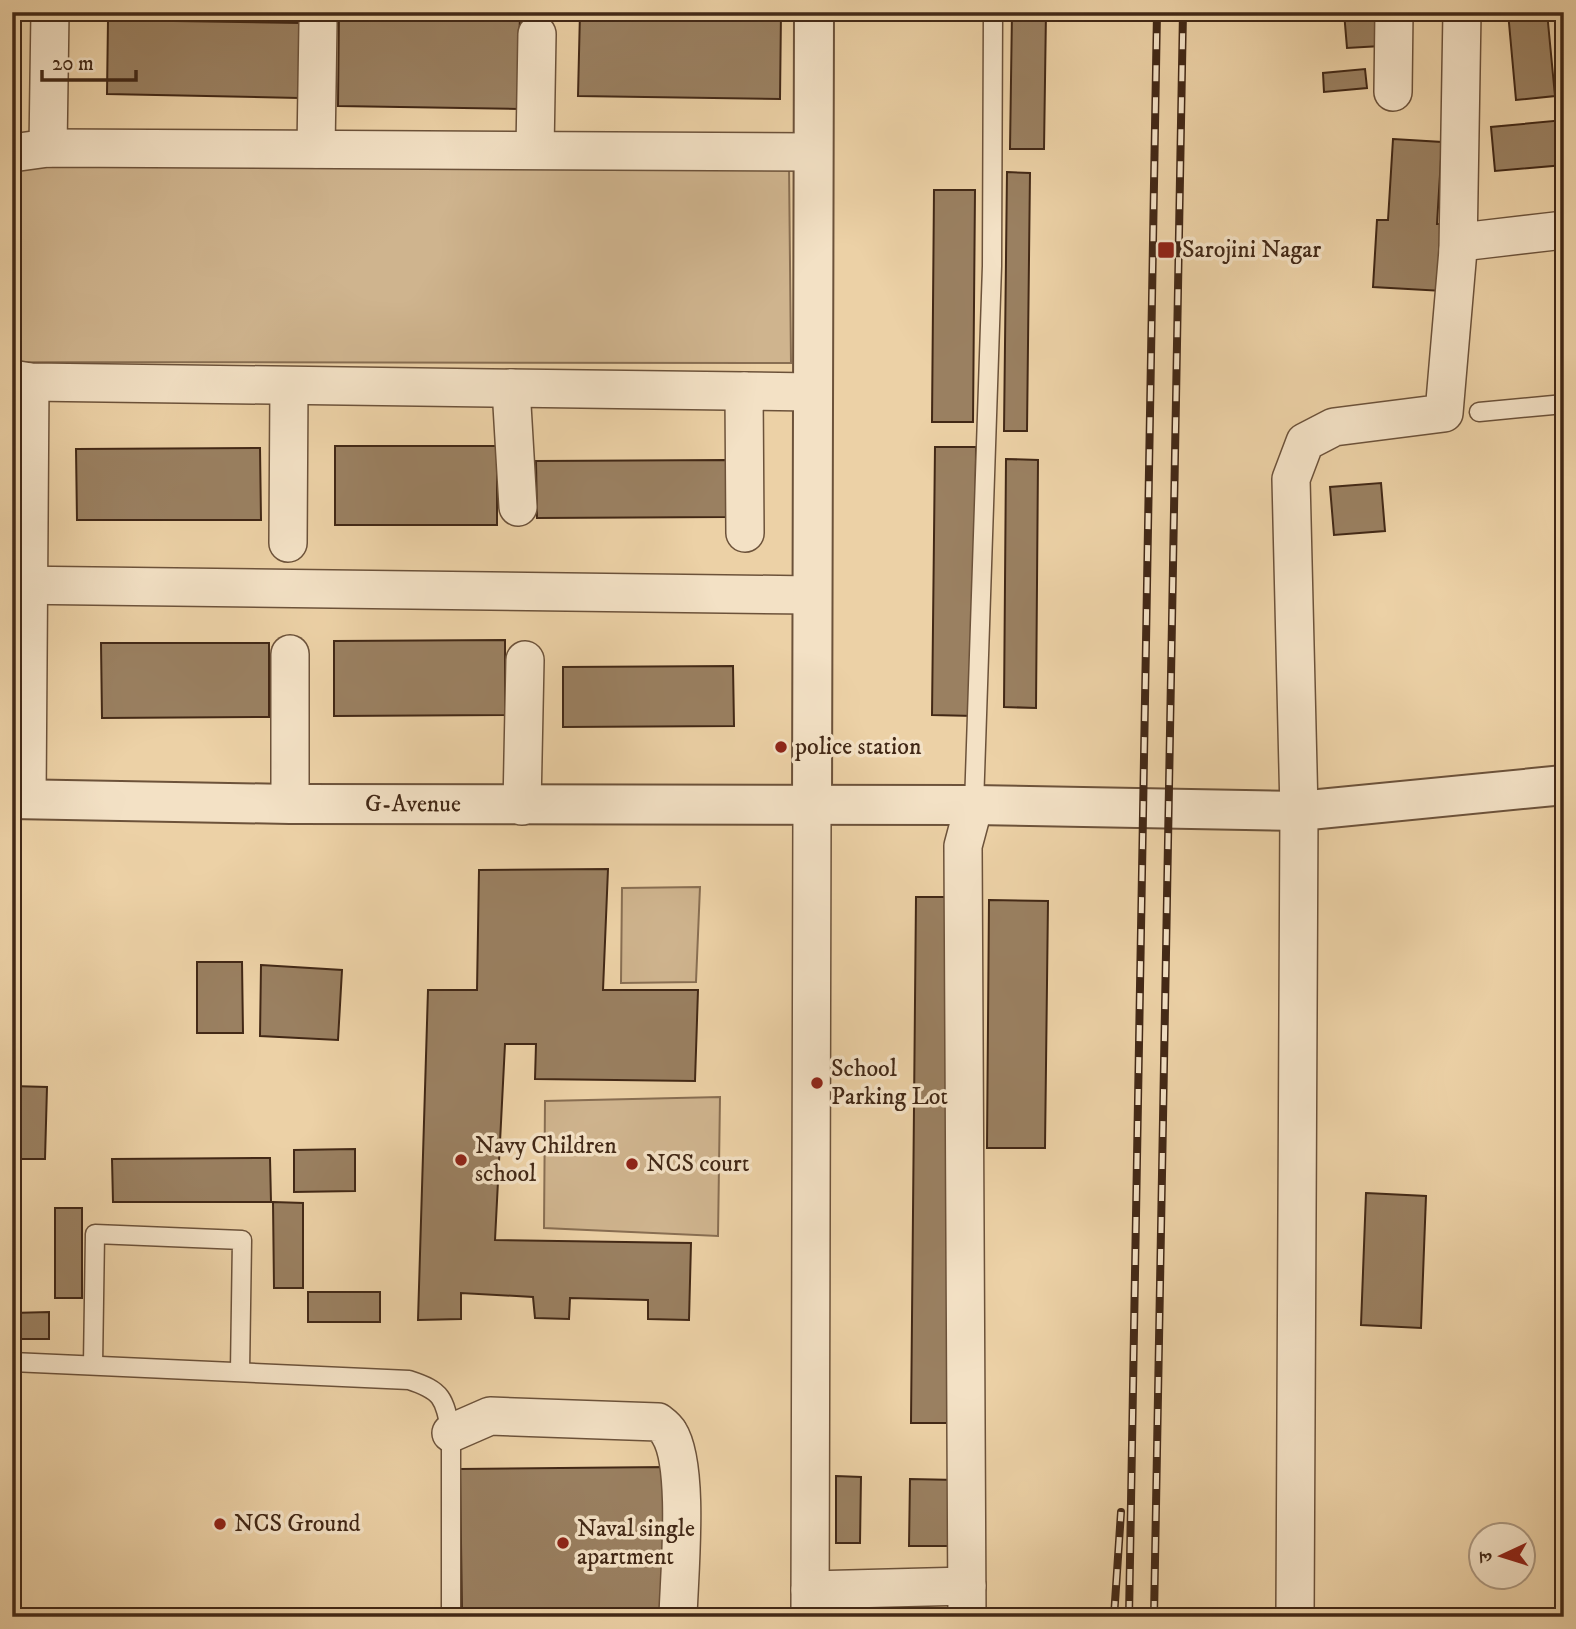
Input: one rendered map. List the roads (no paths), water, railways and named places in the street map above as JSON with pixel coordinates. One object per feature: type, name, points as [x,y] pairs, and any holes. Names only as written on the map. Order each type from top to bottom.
[{"type":"street","points":[[48,148],[50,12]]},
{"type":"street","points":[[814,12],[810,1603],[967,1601],[963,846],[974,806]]},
{"type":"street","points":[[1393,92],[1394,12]]},
{"type":"street","points":[[1295,1617],[1298,811],[1291,479],[1305,442],[1334,427],[1444,413],[1458,250],[1462,12]]},
{"type":"street","points":[[316,149],[318,23]]},
{"type":"street","points":[[535,150],[537,34]]},
{"type":"street","points":[[12,153],[48,148],[813,152]]},
{"type":"street","points":[[1458,250],[1461,242],[1469,239],[1564,230]]},
{"type":"street","points":[[20,799],[21,381],[813,392]]},
{"type":"street","points":[[288,543],[289,386]]},
{"type":"street","points":[[511,388],[518,507]]},
{"type":"street","points":[[744,391],[745,533]]},
{"type":"street","points":[[20,585],[812,595]]},
{"type":"street","points":[[290,654],[290,804]]},
{"type":"street","points":[[522,806],[525,660]]},
{"type":"street","name":"G-Avenue","points":[[20,799],[290,804],[974,806],[1298,811],[1564,785]]},
{"type":"street","points":[[451,1433],[490,1416],[658,1422],[669,1433],[676,1451],[680,1479],[678,1617]]},
{"type":"lane","points":[[974,806],[992,266],[993,12]]},
{"type":"lane","points":[[1479,412],[1564,404]]},
{"type":"lane","points":[[93,1365],[94,1234],[242,1240],[240,1371]]},
{"type":"lane","points":[[12,1362],[409,1380],[434,1388],[445,1404],[451,1433],[451,1617]]},
{"type":"railway","points":[[1129,1617],[1157,12]]},
{"type":"railway","points":[[1154,1617],[1183,12]]},
{"type":"railway","points":[[1114,1617],[1121,1512]]},
{"type":"place","name":"Sarojini Nagar","points":[[1166,250]]},
{"type":"place","name":"police station","points":[[781,747]]},
{"type":"place","name":"School Parking Lot","points":[[817,1083]]},
{"type":"place","name":"Navy Children school","points":[[461,1160]]},
{"type":"place","name":"NCS court","points":[[632,1164]]},
{"type":"place","name":"NCS Ground","points":[[220,1524]]},
{"type":"place","name":"Naval single apartment","points":[[563,1543]]}]
